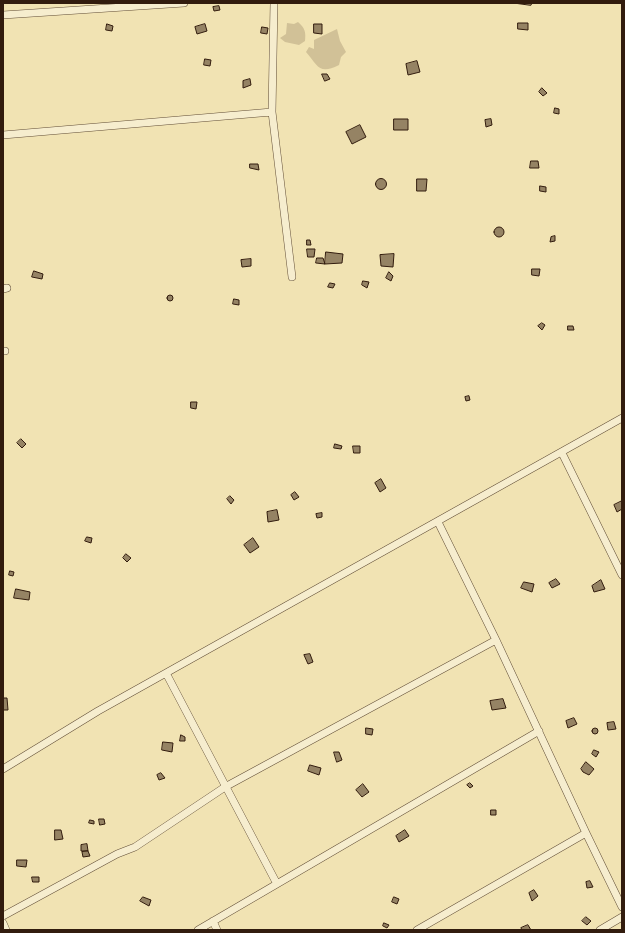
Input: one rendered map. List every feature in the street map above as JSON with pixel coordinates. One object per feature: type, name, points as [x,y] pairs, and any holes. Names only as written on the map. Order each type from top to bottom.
[{"type":"street","points":[[3,15],[184,3]]},
{"type":"street","points":[[274,3],[272,112],[292,277]]},
{"type":"street","points":[[3,135],[272,112]]},
{"type":"street","points":[[3,769],[98,711],[562,453],[622,418]]},
{"type":"street","points":[[562,453],[620,564],[622,575]]},
{"type":"street","points":[[438,522],[496,640],[622,907]]},
{"type":"street","points":[[3,916],[117,854],[135,847],[225,787],[496,640]]},
{"type":"street","points":[[166,673],[277,884]]},
{"type":"street","points":[[198,930],[539,730]]},
{"type":"street","points":[[417,930],[586,833]]},
{"type":"street","points":[[600,930],[622,917]]},
{"type":"street","points":[[213,921],[217,930]]},
{"type":"street","points":[[3,923],[6,930]]},
{"type":"shaded area","points":[[298,22],[304,30],[305,41],[299,45],[285,42],[280,38],[286,34],[287,23],[294,24]]},
{"type":"shaded area","points":[[337,29],[340,41],[346,52],[341,57],[339,65],[327,69],[320,68],[306,52],[309,47],[314,49],[314,40]]},
{"type":"building","points":[[514,3],[532,3],[531,5]]},
{"type":"building","points":[[219,6],[220,10],[214,11],[213,7]]},
{"type":"building","points":[[518,23],[528,23],[528,30],[518,29]]},
{"type":"building","points":[[107,24],[113,26],[112,31],[106,30]]},
{"type":"building","points":[[205,24],[207,31],[197,34],[195,27]]},
{"type":"building","points":[[314,24],[322,24],[322,34],[314,33]]},
{"type":"building","points":[[262,27],[268,28],[267,34],[261,33]]},
{"type":"building","points":[[205,59],[211,60],[210,66],[204,65]]},
{"type":"building","points":[[417,61],[420,72],[408,75],[406,64]]},
{"type":"building","points":[[322,74],[327,74],[330,79],[325,81]]},
{"type":"building","points":[[250,79],[251,85],[243,88],[243,81]]},
{"type":"building","points":[[542,88],[547,93],[543,96],[539,92]]},
{"type":"building","points":[[555,108],[559,109],[559,114],[554,113]]},
{"type":"building","points":[[394,119],[408,119],[408,130],[394,130]]},
{"type":"building","points":[[491,119],[492,125],[486,127],[485,120]]},
{"type":"building","points":[[360,125],[366,137],[352,144],[346,132]]},
{"type":"building","points":[[531,161],[538,161],[539,168],[530,168]]},
{"type":"building","points":[[250,164],[258,164],[259,170],[250,168]]},
{"type":"building","points":[[379,179],[383,179],[385,180],[385,188],[379,189],[376,186],[376,182]]},
{"type":"building","points":[[417,179],[427,179],[426,191],[417,191]]},
{"type":"building","points":[[540,186],[546,187],[546,192],[540,191]]},
{"type":"building","points":[[497,227],[501,227],[504,232],[501,237],[497,237],[494,234],[494,230]]},
{"type":"building","points":[[555,236],[555,241],[550,242],[551,237]]},
{"type":"building","points":[[307,240],[310,240],[311,245],[307,245]]},
{"type":"building","points":[[307,249],[315,249],[314,257],[308,257]]},
{"type":"building","points":[[326,252],[343,254],[342,263],[325,264]]},
{"type":"building","points":[[394,254],[393,267],[381,266],[380,255]]},
{"type":"building","points":[[317,258],[323,258],[325,264],[316,263]]},
{"type":"building","points":[[251,259],[251,266],[242,267],[241,260]]},
{"type":"building","points":[[532,269],[540,269],[539,276],[532,275]]},
{"type":"building","points":[[34,271],[43,274],[42,279],[32,277]]},
{"type":"building","points":[[389,272],[393,276],[391,281],[386,278]]},
{"type":"building","points":[[363,281],[369,282],[367,288],[362,285]]},
{"type":"building","points":[[330,283],[335,284],[333,288],[328,287]]},
{"type":"building","points":[[170,295],[173,298],[170,301],[167,298]]},
{"type":"building","points":[[234,299],[239,300],[239,305],[233,304]]},
{"type":"building","points":[[542,323],[545,325],[542,330],[538,326]]},
{"type":"building","points":[[568,326],[573,326],[574,330],[568,330]]},
{"type":"building","points":[[469,396],[470,400],[466,401],[465,397]]},
{"type":"building","points":[[191,402],[197,402],[196,409],[191,408]]},
{"type":"building","points":[[21,439],[26,444],[22,448],[17,443]]},
{"type":"building","points":[[335,444],[342,446],[341,449],[334,448]]},
{"type":"building","points":[[353,446],[360,446],[360,453],[354,453]]},
{"type":"building","points":[[381,479],[386,488],[380,492],[375,483]]},
{"type":"building","points":[[295,492],[299,497],[294,500],[291,495]]},
{"type":"building","points":[[230,496],[234,500],[231,504],[227,499]]},
{"type":"building","points":[[622,501],[622,509],[617,512],[614,505]]},
{"type":"building","points":[[277,510],[279,520],[268,522],[267,512]]},
{"type":"building","points":[[322,513],[322,517],[317,518],[316,514]]},
{"type":"building","points":[[87,537],[92,538],[91,543],[85,541]]},
{"type":"building","points":[[253,538],[259,547],[250,553],[244,545]]},
{"type":"building","points":[[126,554],[131,558],[127,562],[123,558]]},
{"type":"building","points":[[10,571],[14,572],[13,576],[9,575]]},
{"type":"building","points":[[556,579],[560,584],[552,588],[549,583]]},
{"type":"building","points":[[601,580],[605,589],[594,592],[592,586]]},
{"type":"building","points":[[524,582],[534,584],[532,592],[521,588]]},
{"type":"building","points":[[16,589],[30,592],[29,600],[14,598]]},
{"type":"building","points":[[310,654],[313,662],[308,664],[304,655]]},
{"type":"building","points":[[3,698],[7,698],[8,710],[3,710]]},
{"type":"building","points":[[503,699],[506,708],[492,710],[490,701]]},
{"type":"building","points":[[574,718],[577,724],[568,728],[566,721]]},
{"type":"building","points":[[614,722],[616,729],[608,730],[607,723]]},
{"type":"building","points":[[366,728],[373,729],[372,735],[366,734]]},
{"type":"building","points":[[595,728],[598,731],[595,734],[592,731]]},
{"type":"building","points":[[181,735],[185,737],[185,741],[180,741]]},
{"type":"building","points":[[163,742],[173,743],[172,752],[162,750]]},
{"type":"building","points":[[594,750],[599,752],[596,757],[592,754]]},
{"type":"building","points":[[334,752],[339,752],[342,760],[337,762]]},
{"type":"building","points":[[586,762],[594,769],[589,775],[581,769]]},
{"type":"building","points":[[310,765],[321,768],[319,775],[308,771]]},
{"type":"building","points":[[161,773],[165,778],[159,780],[157,775]]},
{"type":"building","points":[[470,783],[473,786],[470,788],[467,785]]},
{"type":"building","points":[[363,784],[369,792],[362,797],[356,790]]},
{"type":"building","points":[[491,810],[496,810],[496,815],[491,815]]},
{"type":"building","points":[[99,819],[104,819],[105,824],[100,825]]},
{"type":"building","points":[[90,820],[94,821],[94,824],[89,823]]},
{"type":"building","points":[[55,830],[61,830],[63,839],[55,840]]},
{"type":"building","points":[[405,830],[409,836],[399,842],[396,836]]},
{"type":"building","points":[[87,844],[88,851],[81,851],[81,845]]},
{"type":"building","points":[[88,851],[90,856],[83,857],[82,852]]},
{"type":"building","points":[[17,860],[27,860],[26,867],[17,866]]},
{"type":"building","points":[[32,877],[39,877],[39,882],[33,882]]},
{"type":"building","points":[[590,881],[593,887],[587,888],[586,882]]},
{"type":"building","points":[[534,890],[538,896],[532,901],[529,893]]},
{"type":"building","points":[[143,897],[151,900],[149,906],[140,901]]},
{"type":"building","points":[[394,897],[399,899],[397,904],[392,902]]},
{"type":"building","points":[[586,917],[591,921],[587,925],[582,921]]},
{"type":"building","points":[[384,923],[389,925],[387,928],[383,926]]},
{"type":"building","points":[[528,925],[531,930],[522,930],[521,928]]}]
